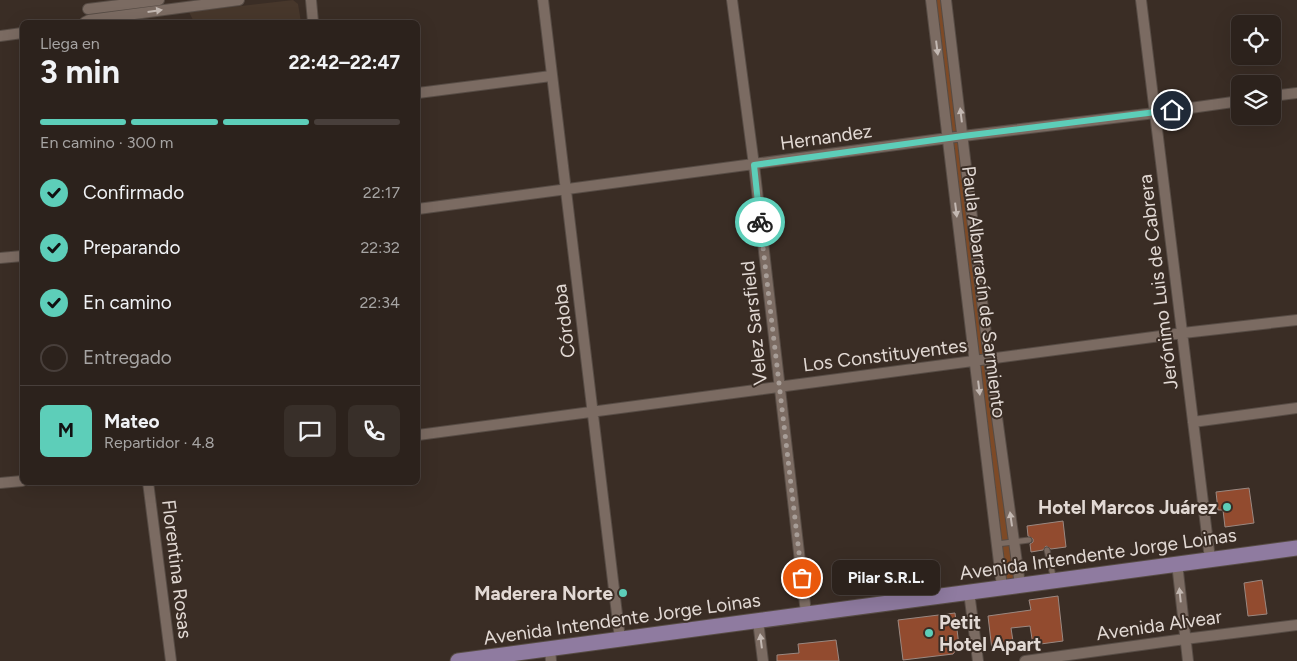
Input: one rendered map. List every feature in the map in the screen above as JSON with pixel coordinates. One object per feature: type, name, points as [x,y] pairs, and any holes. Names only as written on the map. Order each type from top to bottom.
[{"type":"main road","name":"Avenida Intendente Jorge Loinas","points":[[458,661],[551,655],[620,639],[1297,548]]},
{"type":"street","points":[[88,20],[87,4],[159,0]]},
{"type":"street","points":[[99,20],[199,2],[239,0]]},
{"type":"street","points":[[310,0],[313,20]]},
{"type":"street","name":"Córdoba","points":[[543,0],[620,639]]},
{"type":"street","name":"Velez Sarsfield","points":[[732,0],[754,165],[778,386],[806,613]]},
{"type":"street","name":"Paula Albarracín de Sarmiento","points":[[931,0],[976,360],[1002,588]]},
{"type":"street","name":"Paula Albarracín de Sarmiento","points":[[946,0],[989,359],[1020,585]]},
{"type":"street","name":"Jerónimo Luis de Cabrera","points":[[1141,0],[1210,559]]},
{"type":"street","points":[[0,36],[20,33]]},
{"type":"street","points":[[420,93],[551,76]]},
{"type":"street","points":[[1281,95],[1297,92]]},
{"type":"street","name":"Hernandez","points":[[420,208],[1231,102]]},
{"type":"street","points":[[0,258],[20,256]]},
{"type":"street","name":"Los Constituyentes","points":[[420,434],[1183,333],[1297,320]]},
{"type":"street","points":[[1193,422],[1297,408]]},
{"type":"street","points":[[0,484],[20,481]]},
{"type":"street","name":"Florentina Rosas","points":[[148,485],[171,661]]},
{"type":"street","points":[[1177,563],[1188,661]]},
{"type":"street","points":[[969,592],[978,661]]},
{"type":"street","points":[[758,621],[763,661]]},
{"type":"street","name":"Avenida Alvear","points":[[1025,661],[1297,625]]},
{"type":"lane","points":[[996,544],[1029,540]]},
{"type":"lane","points":[[1047,550],[1054,580]]},
{"type":"shaded area","points":[[293,0],[298,4],[301,20],[193,20],[189,12]]},
{"type":"shaded area","points":[[931,0],[946,0],[1020,585],[1002,587]]},
{"type":"building","name":"Hotel Marcos Juárez","points":[[1249,488],[1254,523],[1225,527],[1223,510],[1218,510],[1216,492]]},
{"type":"building","points":[[1063,521],[1066,547],[1051,549],[1046,546],[1043,550],[1031,552],[1030,544],[1033,542],[1033,539],[1028,536],[1027,526]]},
{"type":"building","points":[[1262,580],[1267,614],[1248,616],[1244,583]]},
{"type":"building","points":[[1058,596],[1063,641],[1033,645],[1030,626],[1011,628],[1014,648],[992,650],[988,616],[1031,610],[1029,600]]},
{"type":"building","name":"Petit Hotel Apart","points":[[955,613],[959,646],[953,654],[903,660],[898,620]]},
{"type":"building","points":[[836,640],[839,661],[777,661],[777,655],[799,653],[798,644]]},
{"type":"way so far","points":[[760,222],[802,578]]},
{"type":"place","name":"Hotel Marcos Juárez","points":[[1227,507]]},
{"type":"place","name":"Pilar S.R.L.","points":[[802,578]]},
{"type":"place","name":"Maderera Norte","points":[[623,593]]},
{"type":"place","name":"Petit Hotel Apart","points":[[929,633]]},
{"type":"route","points":[[760,222],[754,165],[1172,110]]}]
